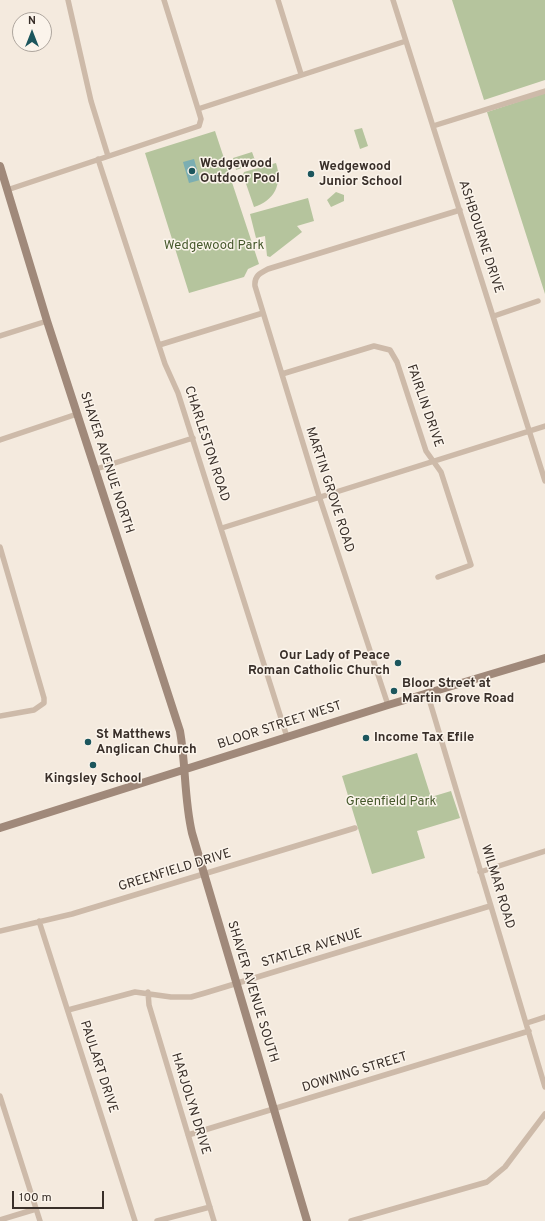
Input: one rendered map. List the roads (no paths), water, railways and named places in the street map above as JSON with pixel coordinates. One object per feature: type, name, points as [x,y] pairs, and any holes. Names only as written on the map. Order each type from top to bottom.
[{"type":"street","points":[[68,0],[91,101],[108,156]]},
{"type":"street","points":[[7,190],[98,159],[195,129],[200,126],[201,119],[164,0]]},
{"type":"street","points":[[278,0],[301,74]]},
{"type":"street","name":"ASHBOURNE DRIVE","points":[[393,0],[545,481]]},
{"type":"street","points":[[198,109],[301,74],[406,41]]},
{"type":"street","points":[[433,126],[545,91]]},
{"type":"street","name":"CHARLESTON ROAD","points":[[98,159],[165,364],[176,385],[287,737]]},
{"type":"street","name":"SHAVER AVENUE NORTH","points":[[0,166],[47,321],[178,725],[182,743],[184,768]]},
{"type":"street","name":"MARTIN GROVE ROAD","points":[[388,705],[320,499],[263,313],[255,281],[259,274],[268,269],[460,210]]},
{"type":"street","points":[[494,316],[538,301]]},
{"type":"street","points":[[159,345],[263,313]]},
{"type":"street","points":[[0,336],[47,321]]},
{"type":"street","name":"FAIRLIN DRIVE","points":[[282,374],[369,347],[385,348],[394,354],[426,451],[441,472],[470,565],[438,577]]},
{"type":"street","points":[[0,440],[78,414]]},
{"type":"street","points":[[222,528],[320,499],[545,426]]},
{"type":"street","points":[[96,469],[193,438]]},
{"type":"street","points":[[0,547],[43,689],[44,704],[34,710],[0,716]]},
{"type":"street","name":"BLOOR STREET WEST","points":[[0,828],[184,768],[427,692],[545,658]]},
{"type":"street","name":"WILMAR ROAD","points":[[427,692],[545,1087]]},
{"type":"street","name":"SHAVER AVENUE SOUTH","points":[[184,768],[188,817],[307,1221]]},
{"type":"street","name":"GREENFIELD DRIVE","points":[[0,931],[72,914],[355,828]]},
{"type":"street","points":[[480,872],[545,852]]},
{"type":"street","name":"STATLER AVENUE","points":[[68,1010],[129,992],[148,992],[171,998],[187,997],[490,906]]},
{"type":"street","name":"PAULART DRIVE","points":[[39,921],[135,1221]]},
{"type":"street","name":"HARJOLYN DRIVE","points":[[148,992],[149,1005],[214,1221]]},
{"type":"street","points":[[527,1023],[545,1017]]},
{"type":"street","name":"DOWNING STREET","points":[[188,1135],[529,1031]]},
{"type":"street","points":[[0,1096],[40,1221]]},
{"type":"street","points":[[351,1221],[487,1182],[505,1167],[545,1114]]},
{"type":"street","points":[[157,1221],[210,1206]]},
{"type":"street","points":[[0,1220],[36,1209]]},
{"type":"water","name":"Wedgewood Outdoor Pool","points":[[194,159],[200,180],[189,183],[183,162]]},
{"type":"place","name":"Wedgewood Outdoor Pool","points":[[192,171]]},
{"type":"place","name":"Wedgewood Junior School","points":[[311,174]]},
{"type":"place","name":"Our Lady of Peace Roman Catholic Church","points":[[398,663]]},
{"type":"place","name":"Bloor Street at Martin Grove Road","points":[[394,691]]},
{"type":"place","name":"Income Tax Efile","points":[[366,738]]},
{"type":"place","name":"St Matthews Anglican Church","points":[[88,742]]},
{"type":"place","name":"Kingsley School","points":[[93,765]]},
{"type":"park label","name":"Wedgewood Park","points":[[214,246]]},
{"type":"park label","name":"Greenfield Park","points":[[391,802]]}]
